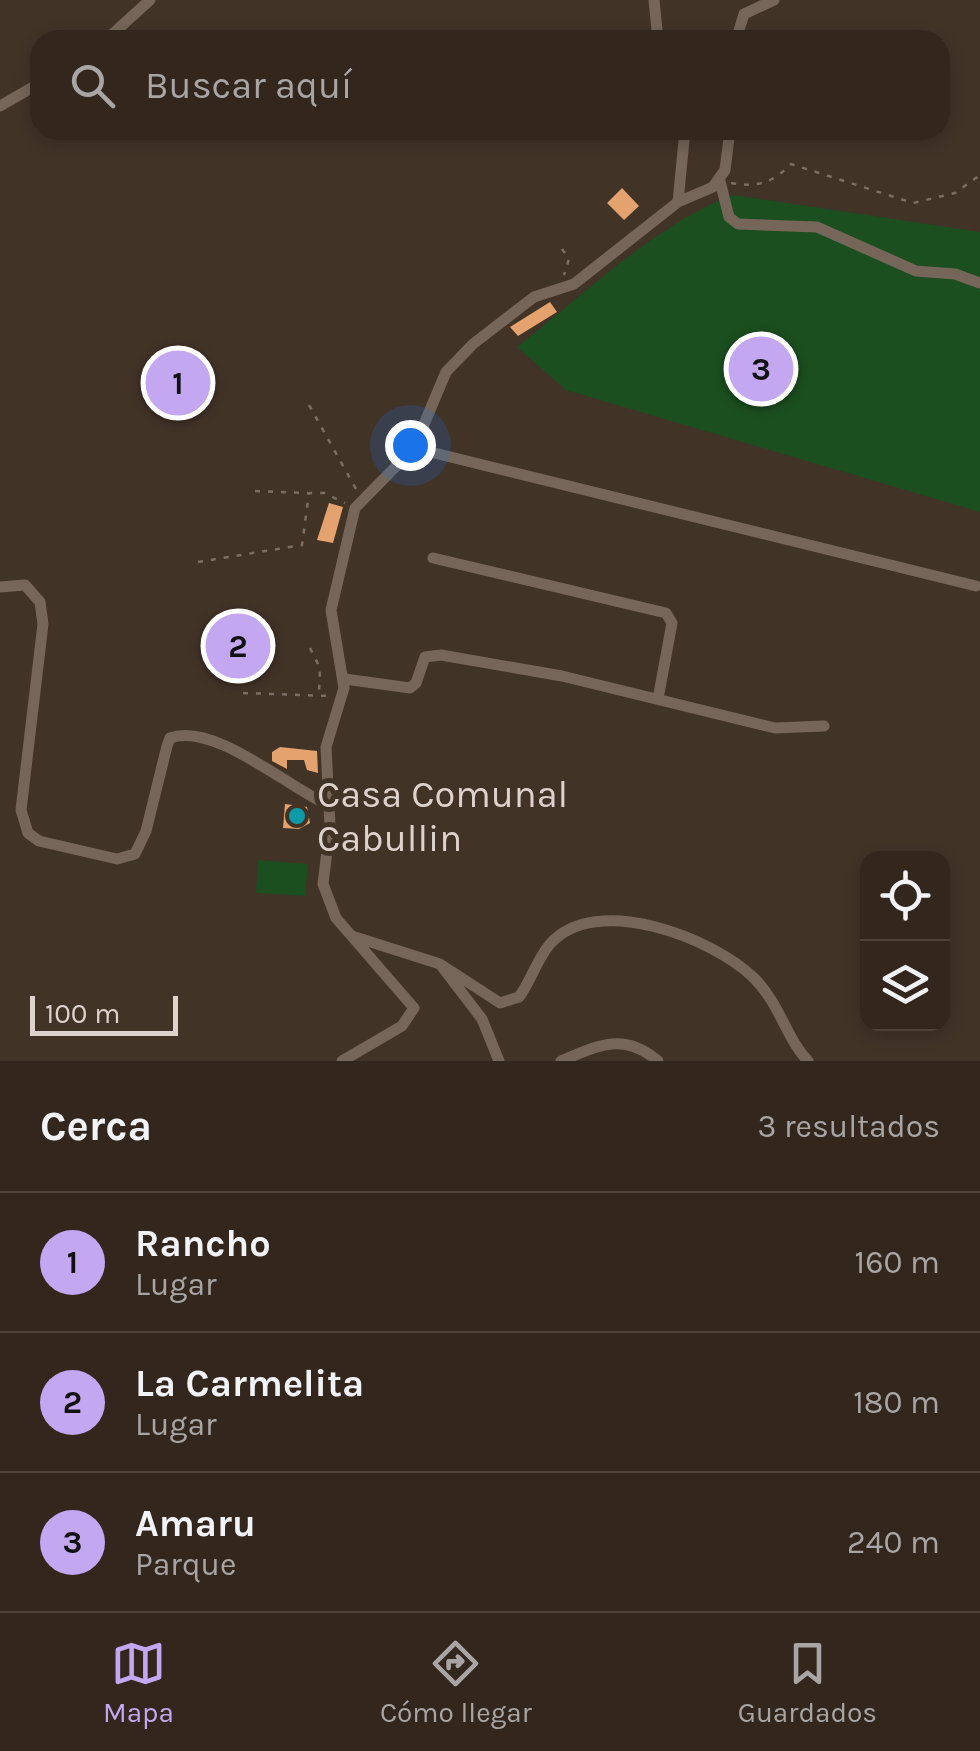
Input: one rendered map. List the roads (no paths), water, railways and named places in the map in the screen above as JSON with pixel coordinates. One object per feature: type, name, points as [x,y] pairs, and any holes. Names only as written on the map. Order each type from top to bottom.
[{"type":"street","points":[[117,30],[150,0]]},
{"type":"street","points":[[654,0],[657,30]]},
{"type":"street","points":[[739,30],[744,14],[774,0]]},
{"type":"street","points":[[0,106],[30,89]]},
{"type":"street","points":[[678,202],[682,140]]},
{"type":"street","points":[[728,140],[720,181],[729,217],[738,224],[818,227],[916,271],[955,274],[980,283]]},
{"type":"street","points":[[342,1061],[402,1026],[414,1008],[351,936],[325,898],[330,826],[326,747],[345,679],[331,610],[359,503],[414,448],[446,372],[458,358],[518,307],[574,284],[678,202],[704,193],[720,181]]},
{"type":"street","points":[[414,448],[976,586]]},
{"type":"street","points":[[433,558],[666,613],[672,623],[658,699]]},
{"type":"street","points":[[0,587],[25,585],[42,610],[42,646],[22,810],[28,833],[39,841],[117,860],[135,854],[146,831],[166,746],[170,738],[185,734],[224,746],[326,804]]},
{"type":"street","points":[[345,679],[410,688],[425,657],[441,655],[562,676],[793,730],[824,726]]},
{"type":"street","points":[[351,936],[372,946],[420,954],[500,1002],[519,997],[550,944],[577,927],[604,921],[684,933],[753,977],[781,1012],[798,1050],[808,1061]]},
{"type":"street","points":[[440,964],[482,1019],[499,1061]]},
{"type":"street","points":[[561,1061],[603,1042],[626,1042],[658,1061]]},
{"type":"place","name":"Amaru","points":[[761,369]]},
{"type":"place","name":"Rancho","points":[[178,383]]},
{"type":"place","name":"La Carmelita","points":[[238,646]]},
{"type":"place","name":"Casa Comunal Cabullin","points":[[297,816]]}]
